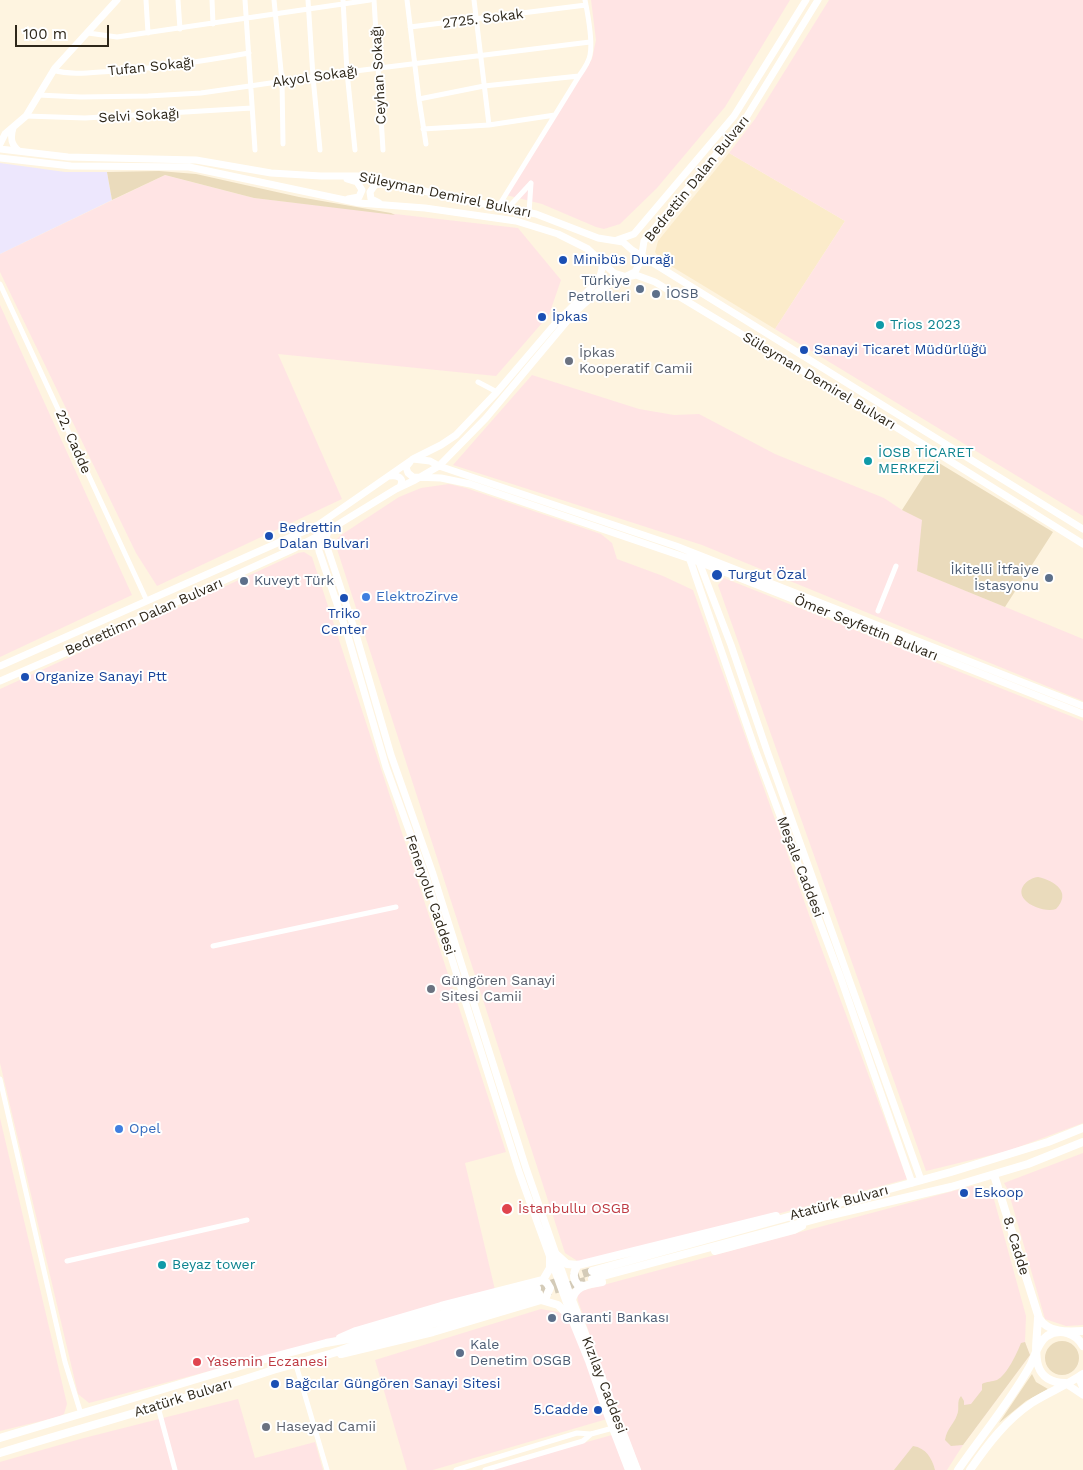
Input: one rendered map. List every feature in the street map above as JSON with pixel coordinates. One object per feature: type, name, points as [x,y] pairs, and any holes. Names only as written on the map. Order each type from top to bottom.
[{"type":"main road","points":[[0,144],[2,137],[26,116],[53,70],[117,0]]},
{"type":"main road","name":"Bedrettin Dalan Bulvarı","points":[[616,240],[634,234],[734,116],[806,0]]},
{"type":"main road","name":"Bedrettin Dalan Bulvarı","points":[[642,256],[644,241],[744,121],[818,0]]},
{"type":"main road","points":[[0,135],[13,128]]},
{"type":"main road","points":[[13,128],[12,141],[15,148],[19,151]]},
{"type":"main road","name":"Süleyman Demirel Bulvarı","points":[[0,154],[19,151],[68,157],[190,159],[271,172],[337,177],[365,176],[448,197],[529,213],[554,220],[598,238],[623,242],[642,256],[1083,529]]},
{"type":"main road","name":"Süleyman Demirel Bulvarı","points":[[0,154],[71,166],[189,167],[359,203],[391,205],[516,221],[544,228],[588,249],[614,273],[627,277],[636,275],[647,278],[687,301],[1083,544]]},
{"type":"main road","points":[[333,197],[356,199],[362,190],[357,182],[337,177]]},
{"type":"main road","points":[[391,205],[374,201],[370,196],[370,192],[375,184],[396,183]]},
{"type":"main road","points":[[602,261],[600,277],[596,283],[555,324],[497,392],[456,435],[413,459],[406,468],[408,473],[418,479],[439,466],[486,418],[573,314],[602,288],[627,277],[637,269],[642,256]]},
{"type":"main road","name":"Ömer Seyfettin Bulvarı","points":[[413,459],[430,461],[439,466],[690,555],[1083,714]]},
{"type":"main road","name":"Bedrettimn Dalan Bulvarı","points":[[0,666],[318,524],[413,459]]},
{"type":"main road","points":[[388,477],[394,475],[400,477],[402,482],[400,487]]},
{"type":"main road","name":"Ömer Seyfettin Bulvarı","points":[[418,479],[441,478],[470,484],[690,555]]},
{"type":"main road","name":"Bedrettimn Dalan Bulvarı","points":[[0,681],[109,634],[295,548],[329,530],[400,487],[418,479]]},
{"type":"main road","name":"Feneryolu Caddesi","points":[[318,524],[320,553],[347,632],[386,767],[426,877],[504,1132],[572,1300]]},
{"type":"main road","name":"Feneryolu Caddesi","points":[[329,530],[325,539],[326,544],[355,631],[391,755],[433,874],[572,1319]]},
{"type":"main road","points":[[295,548],[303,545],[316,549],[320,553]]},
{"type":"main road","name":"Meşale Caddesi","points":[[690,555],[755,749],[840,976],[912,1183]]},
{"type":"main road","name":"Ömer Seyfettin Bulvarı","points":[[699,559],[1083,706]]},
{"type":"main road","name":"Meşale Caddesi","points":[[699,559],[921,1180]]},
{"type":"main road","name":"Atatürk Bulvarı","points":[[1083,1128],[1001,1157],[801,1213],[592,1275],[994,1175],[1083,1142]]},
{"type":"main road","name":"8. Cadde","points":[[994,1175],[1038,1318]]},
{"type":"main road","points":[[914,1195],[921,1180]]},
{"type":"main road","points":[[326,1343],[356,1331],[441,1306],[543,1280],[554,1257],[567,1264],[578,1265],[766,1217],[801,1213]]},
{"type":"main road","points":[[572,1300],[575,1290],[584,1286],[794,1230],[827,1216]]},
{"type":"main road","points":[[578,1265],[574,1272],[574,1279],[578,1285],[584,1286]]},
{"type":"main road","points":[[539,1294],[546,1297],[550,1288],[543,1280]]},
{"type":"main road","points":[[539,1294],[558,1305],[572,1319]]},
{"type":"main road","name":"Atatürk Bulvarı","points":[[0,1438],[250,1362],[539,1294]]},
{"type":"main road","name":"Atatürk Bulvarı","points":[[0,1453],[91,1424],[329,1355],[351,1353],[424,1334],[539,1294]]},
{"type":"main road","name":"Kızılay Caddesi","points":[[572,1300],[637,1470]]},
{"type":"main road","points":[[1038,1318],[1045,1326],[1076,1337],[1083,1346]]},
{"type":"main road","points":[[1038,1318],[1036,1352],[1037,1364],[1042,1375],[1051,1381],[1065,1383],[1083,1394]]},
{"type":"main road","name":"Kızılay Caddesi","points":[[572,1319],[629,1470]]},
{"type":"main road","points":[[958,1470],[1018,1385],[1040,1344],[1046,1337],[1055,1333],[1083,1331]]},
{"type":"main road","points":[[970,1470],[1001,1429],[1016,1414],[1082,1373]]},
{"type":"main road","points":[[1082,1373],[1080,1381],[1083,1388]]},
{"type":"street","points":[[146,0],[148,33]]},
{"type":"street","points":[[178,0],[180,29]]},
{"type":"street","points":[[212,0],[213,24]]},
{"type":"street","points":[[245,0],[255,150]]},
{"type":"street","points":[[274,0],[282,81],[283,144]]},
{"type":"street","points":[[308,0],[320,150]]},
{"type":"street","points":[[88,33],[117,37],[308,10],[343,2],[370,0]]},
{"type":"street","name":"Ceyhan Sokağı","points":[[374,0],[383,150]]},
{"type":"street","points":[[407,0],[426,144]]},
{"type":"street","points":[[474,0],[489,125]]},
{"type":"street","points":[[343,2],[347,72],[355,150]]},
{"type":"street","points":[[498,207],[586,65],[590,55],[590,42],[586,3]]},
{"type":"street","name":"2725. Sokak","points":[[410,27],[476,20],[586,3]]},
{"type":"street","name":"Akyol Sokağı","points":[[38,95],[81,97],[201,93],[347,72],[590,42]]},
{"type":"street","name":"Tufan Sokağı","points":[[53,70],[67,73],[133,70],[249,54]]},
{"type":"street","points":[[419,99],[484,86],[580,76]]},
{"type":"street","name":"Selvi Sokağı","points":[[26,116],[85,118],[252,108]]},
{"type":"street","points":[[424,129],[489,125],[555,115]]},
{"type":"street","points":[[508,208],[531,182],[529,213]]},
{"type":"street","name":"22. Cadde","points":[[0,284],[147,601]]},
{"type":"street","points":[[478,382],[497,392]]},
{"type":"street","points":[[878,611],[896,566]]},
{"type":"street","points":[[213,946],[396,907]]},
{"type":"street","points":[[0,1079],[65,1362],[81,1414]]},
{"type":"street","points":[[67,1261],[247,1220]]},
{"type":"street","points":[[296,1365],[326,1470]]},
{"type":"street","points":[[158,1406],[175,1470]]},
{"type":"street","points":[[485,1470],[582,1441],[591,1434],[612,1428]]},
{"type":"street","points":[[456,1470],[577,1432],[591,1434]]},
{"type":"shaded area","points":[[591,0],[790,0],[725,107],[657,188],[620,224],[604,229],[542,204],[506,195],[592,59],[596,40]]},
{"type":"shaded area","points":[[829,0],[1083,0],[1083,516],[775,329],[845,221],[729,153],[755,119]]},
{"type":"shaded area","points":[[729,153],[845,221],[775,329],[661,260],[655,252],[658,241]]},
{"type":"shaded area","points":[[0,163],[65,172],[107,172],[112,200],[0,254]]},
{"type":"shaded area","points":[[159,171],[196,174],[299,197],[395,215],[254,198],[165,175],[112,200],[107,172]]},
{"type":"shaded area","points":[[165,175],[254,198],[518,228],[561,280],[549,315],[496,376],[278,354],[342,499],[157,586],[136,553],[0,272],[0,254]]},
{"type":"shaded area","points":[[0,305],[132,595],[0,657]]},
{"type":"shaded area","points":[[532,375],[639,409],[674,415],[699,414],[775,454],[884,498],[902,510],[923,519],[918,571],[1083,639],[1083,701],[702,545],[453,465]]},
{"type":"shaded area","points":[[934,460],[1053,532],[1005,607],[917,571],[922,520],[902,510]]},
{"type":"shaded area","points":[[449,484],[466,488],[601,534],[612,543],[617,559],[663,576],[693,590],[812,923],[907,1179],[592,1264],[579,1262],[565,1253],[336,546],[337,539],[341,535],[399,497],[421,488]]},
{"type":"shaded area","points":[[304,552],[312,557],[506,1152],[465,1163],[496,1294],[89,1403],[78,1394],[0,1063],[0,689],[298,553]]},
{"type":"shaded area","name":"Eskoop","points":[[724,578],[1083,721],[1083,1123],[1008,1151],[926,1171],[718,585]]},
{"type":"shaded area","points":[[1038,877],[1055,884],[1062,892],[1061,903],[1056,909],[1048,910],[1035,907],[1022,896],[1021,892],[1024,885],[1030,879]]},
{"type":"shaded area","points":[[0,1118],[67,1404],[64,1414],[58,1417],[0,1431]]},
{"type":"shaded area","points":[[1083,1153],[1083,1325],[1066,1326],[1045,1319],[1008,1190],[1004,1183]]},
{"type":"shaded area","points":[[972,1186],[992,1192],[1026,1316],[1025,1342],[1030,1355],[963,1445],[947,1470],[641,1470],[604,1375],[577,1294],[581,1291]]},
{"type":"shaded area","points":[[541,1309],[558,1312],[573,1319],[607,1419],[433,1470],[407,1470],[375,1360]]},
{"type":"shaded area","points":[[1062,1341],[1074,1346],[1079,1358],[1074,1370],[1062,1375],[1050,1370],[1045,1358],[1050,1346]]},
{"type":"shaded area","points":[[1025,1342],[1030,1355],[963,1445],[951,1446],[945,1440],[947,1432],[957,1415],[961,1396],[964,1405],[971,1404],[982,1390],[982,1384],[997,1380],[1004,1374],[1021,1343]]},
{"type":"shaded area","points":[[1032,1374],[1036,1382],[1048,1389],[1026,1401],[999,1423]]},
{"type":"shaded area","points":[[238,1399],[255,1458],[315,1442],[323,1470],[0,1470],[0,1462],[84,1438]]},
{"type":"shaded area","points":[[612,1435],[625,1470],[486,1470]]},
{"type":"shaded area","points":[[913,1446],[928,1454],[935,1470],[894,1470]]},
{"type":"tunnel","points":[[537,1288],[592,1271]]},
{"type":"tunnel","points":[[543,1293],[592,1279]]},
{"type":"place","name":"Minibüs Durağı","points":[[563,260]]},
{"type":"place","name":"Türkiye Petrolleri","points":[[640,289]]},
{"type":"place","name":"İOSB","points":[[656,294]]},
{"type":"place","name":"İpkas","points":[[542,317]]},
{"type":"place","name":"Trios 2023","points":[[880,325]]},
{"type":"place","name":"Sanayi Ticaret Müdürlüğü","points":[[804,350]]},
{"type":"place","name":"İpkas Kooperatif Camii","points":[[569,361]]},
{"type":"place","name":"İOSB TİCARET MERKEZİ","points":[[868,461]]},
{"type":"place","name":"Bedrettin Dalan Bulvari","points":[[269,536]]},
{"type":"place","name":"Turgut Özal","points":[[717,575]]},
{"type":"place","name":"İkitelli İtfaiye İstasyonu","points":[[1049,578]]},
{"type":"place","name":"Kuveyt Türk","points":[[244,581]]},
{"type":"place","name":"ElektroZirve","points":[[366,597]]},
{"type":"place","name":"Triko Center","points":[[344,598]]},
{"type":"place","name":"Organize Sanayi Ptt","points":[[25,677]]},
{"type":"place","name":"Güngören Sanayi Sitesi Camii","points":[[431,989]]},
{"type":"place","name":"Opel","points":[[119,1129]]},
{"type":"place","name":"Eskoop","points":[[964,1193]]},
{"type":"place","name":"İstanbullu OSGB","points":[[507,1209]]},
{"type":"place","name":"Beyaz tower","points":[[162,1265]]},
{"type":"place","name":"Garanti Bankası","points":[[552,1318]]},
{"type":"place","name":"Kale Denetim OSGB","points":[[460,1353]]},
{"type":"place","name":"Yasemin Eczanesi","points":[[197,1362]]},
{"type":"place","name":"Bağcılar Güngören Sanayi Sitesi","points":[[275,1384]]},
{"type":"place","name":"5.Cadde","points":[[598,1410]]},
{"type":"place","name":"Haseyad Camii","points":[[266,1427]]}]
